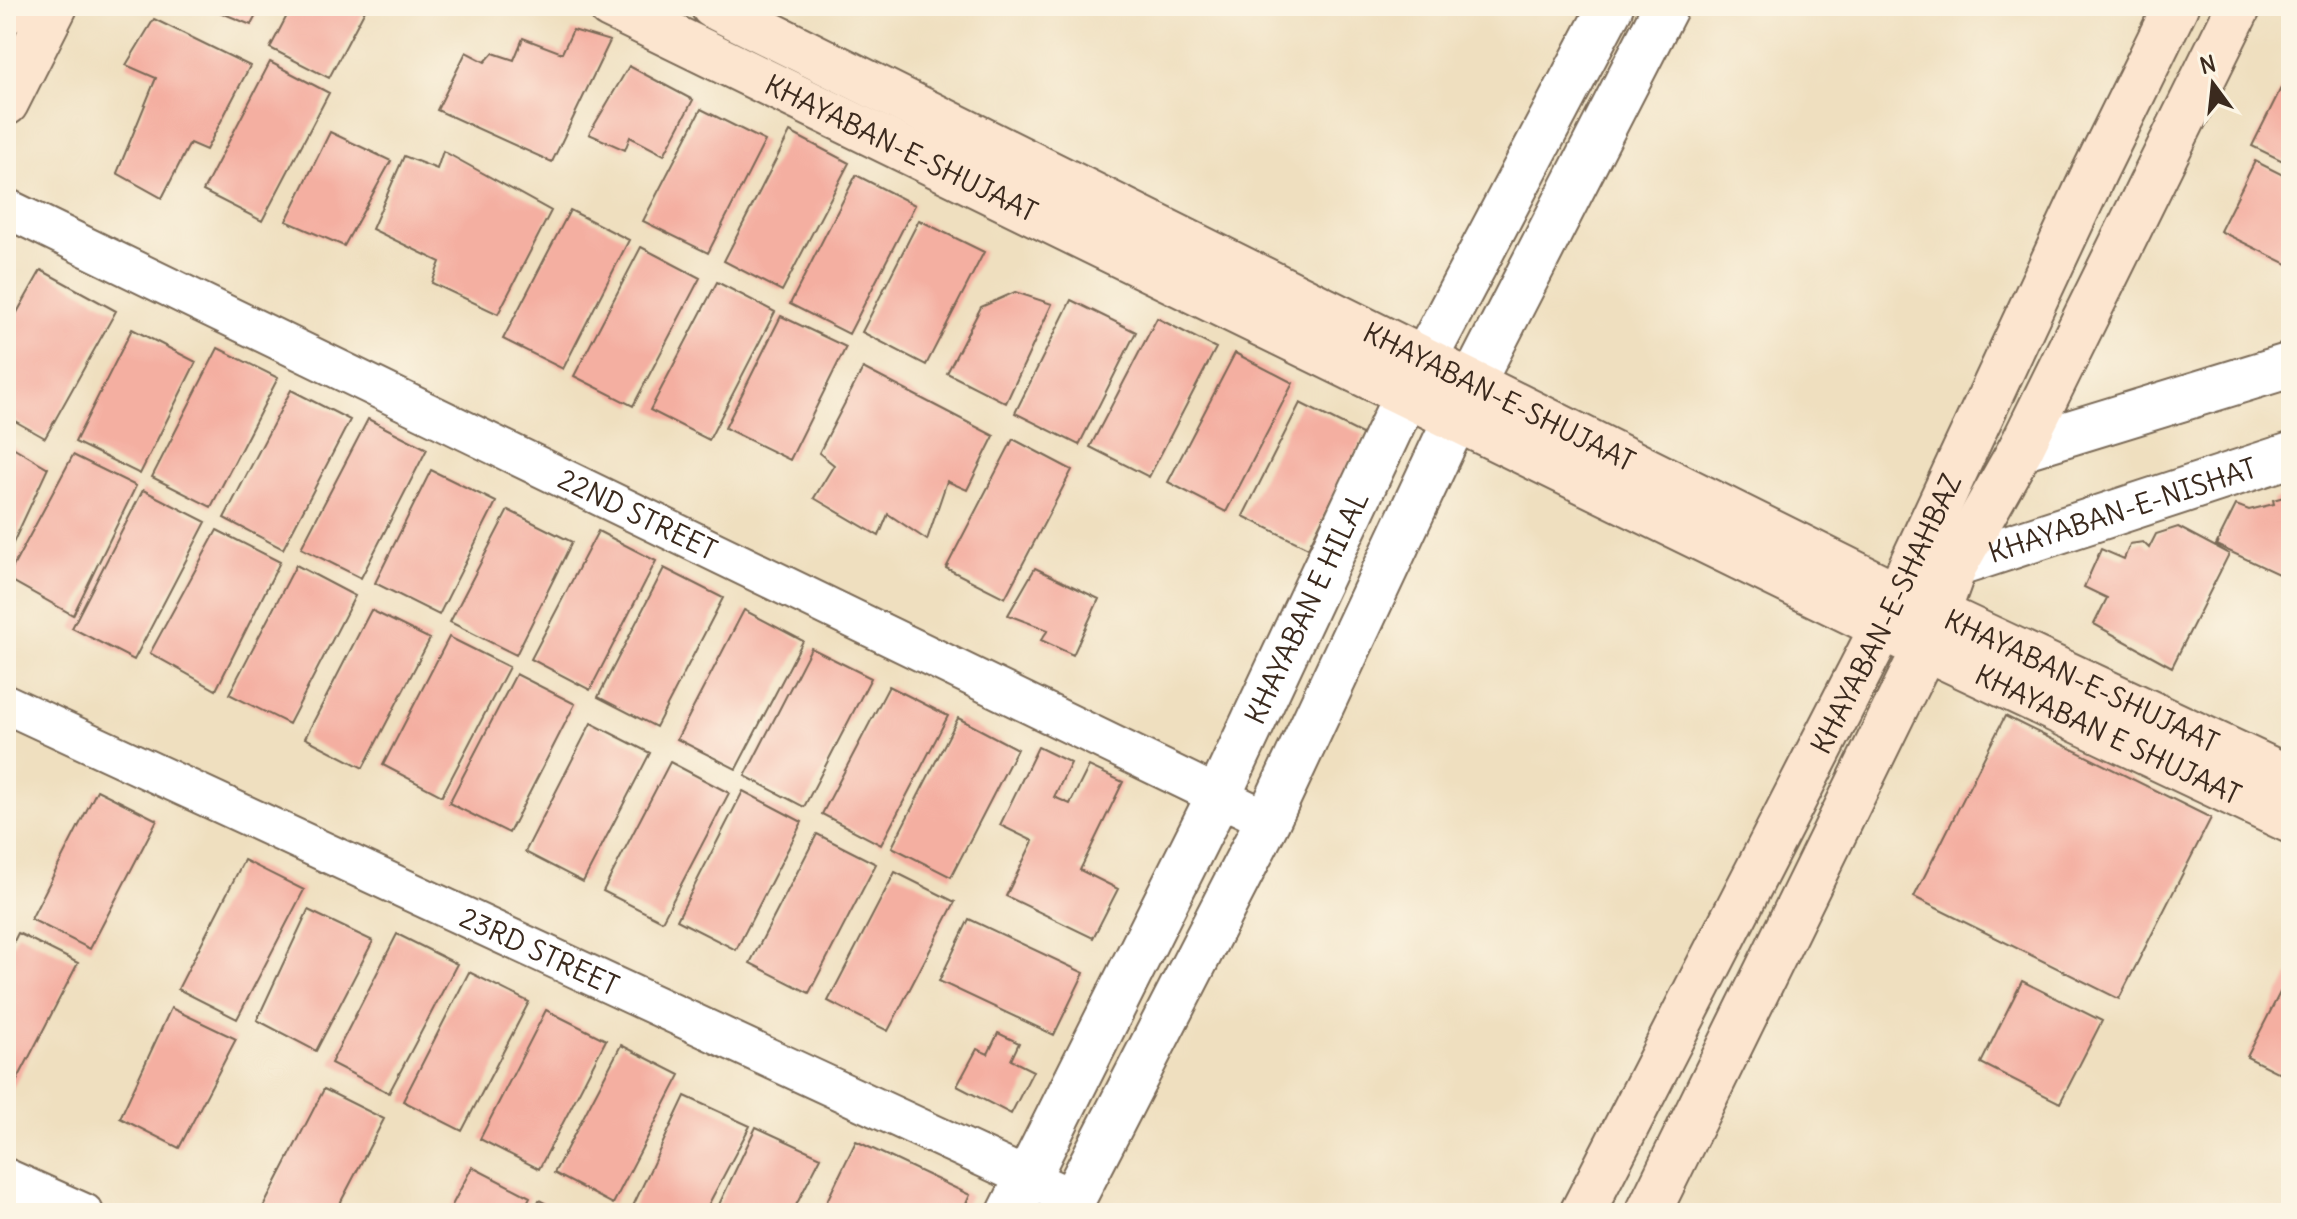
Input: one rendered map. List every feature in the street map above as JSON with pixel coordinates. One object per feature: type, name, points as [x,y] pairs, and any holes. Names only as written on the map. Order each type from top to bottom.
[{"type":"main road","points":[[6,12],[9,6]]},
{"type":"main road","points":[[6,103],[55,6]]},
{"type":"main road","name":"KHAYABAN-E-SHUJAAT","points":[[610,6],[1415,377],[1932,631],[2291,779]]},
{"type":"main road","name":"KHAYABAN-E-SHUJAAT","points":[[713,6],[1415,377]]},
{"type":"main road","name":"KHAYABAN-E-SHAHBAZ","points":[[1582,1213],[1890,611],[2176,6]]},
{"type":"main road","name":"KHAYABAN-E-SHAHBAZ","points":[[1648,1213],[1932,631],[1955,565],[2021,448],[2239,6]]},
{"type":"main road","name":"KHAYABAN E SHUJAAT","points":[[1932,631],[2291,821]]},
{"type":"street","name":"KHAYABAN E HILAL","points":[[1019,1195],[1219,795],[1415,377],[1611,6]]},
{"type":"street","points":[[1070,1206],[1268,820],[1464,401],[1666,6]]},
{"type":"street","name":"22ND STREET","points":[[6,208],[1268,820]]},
{"type":"street","points":[[2021,448],[2291,365]]},
{"type":"street","name":"KHAYABAN-E-NISHAT","points":[[1955,565],[2291,455]]},
{"type":"street","name":"23RD STREET","points":[[6,704],[1019,1195],[1070,1206]]},
{"type":"street","points":[[6,1178],[84,1213]]},
{"type":"building","points":[[205,6],[261,6],[251,25]]},
{"type":"building","points":[[292,6],[367,6],[329,78],[270,48]]},
{"type":"building","points":[[154,19],[250,66],[206,150],[190,143],[162,198],[117,173],[156,78],[126,65]]},
{"type":"building","points":[[573,30],[610,41],[552,162],[437,110],[466,52],[485,62],[493,53],[514,60],[523,38],[562,53]]},
{"type":"building","points":[[270,62],[329,93],[262,221],[203,191]]},
{"type":"building","points":[[629,66],[693,100],[664,155],[630,137],[625,150],[589,134]]},
{"type":"building","points":[[2288,74],[2291,75],[2291,165],[2252,146]]},
{"type":"building","points":[[701,109],[765,141],[708,253],[643,221]]},
{"type":"building","points":[[330,132],[391,161],[344,246],[286,221]]},
{"type":"building","points":[[790,132],[849,163],[782,291],[724,261]]},
{"type":"building","points":[[443,151],[551,211],[498,314],[432,283],[440,262],[372,229],[404,156],[437,169]]},
{"type":"building","points":[[2255,161],[2291,179],[2291,266],[2220,231]]},
{"type":"building","points":[[856,175],[915,205],[849,334],[790,304]]},
{"type":"building","points":[[570,210],[629,240],[563,369],[503,339]]},
{"type":"building","points":[[919,220],[984,252],[926,365],[862,332]]},
{"type":"building","points":[[641,247],[700,278],[633,406],[574,376]]},
{"type":"building","points":[[41,270],[116,311],[45,438],[6,416],[6,332]]},
{"type":"building","points":[[717,282],[775,312],[709,440],[650,410]]},
{"type":"building","points":[[1015,292],[1052,304],[1006,403],[947,373],[981,307]]},
{"type":"building","points":[[1071,300],[1136,332],[1079,445],[1015,413]]},
{"type":"building","points":[[781,316],[846,347],[790,460],[725,428]]},
{"type":"building","points":[[1157,318],[1216,348],[1149,477],[1090,447]]},
{"type":"building","points":[[132,329],[196,362],[140,474],[75,442]]},
{"type":"building","points":[[218,348],[278,378],[211,507],[152,477]]},
{"type":"building","points":[[1235,353],[1293,383],[1226,512],[1168,482]]},
{"type":"building","points":[[863,368],[994,436],[967,490],[947,481],[927,540],[888,514],[879,536],[814,498],[834,465],[819,453]]},
{"type":"building","points":[[291,390],[350,420],[283,549],[224,518]]},
{"type":"building","points":[[1300,403],[1364,435],[1308,548],[1243,516]]},
{"type":"building","points":[[368,419],[427,449],[361,578],[301,548]]},
{"type":"building","points":[[1013,439],[1072,470],[1005,598],[946,568]]},
{"type":"building","points":[[6,443],[48,468],[6,558]]},
{"type":"building","points":[[73,455],[136,486],[73,615],[7,578]]},
{"type":"building","points":[[431,470],[496,502],[439,615],[375,583]]},
{"type":"building","points":[[143,490],[206,522],[134,660],[72,628]]},
{"type":"building","points":[[2291,495],[2291,580],[2216,545],[2236,505],[2249,510],[2274,504],[2273,500]]},
{"type":"building","points":[[508,510],[572,542],[516,655],[450,622]]},
{"type":"building","points":[[2178,527],[2229,554],[2172,667],[2094,624],[2107,598],[2084,587],[2101,549],[2124,559],[2130,544],[2143,542],[2149,548],[2156,534]]},
{"type":"building","points":[[217,530],[280,562],[216,690],[150,653]]},
{"type":"building","points":[[598,531],[656,561],[590,690],[531,659]]},
{"type":"building","points":[[296,565],[355,596],[289,724],[229,694]]},
{"type":"building","points":[[664,568],[723,598],[656,727],[598,697]]},
{"type":"building","points":[[1035,568],[1099,599],[1073,655],[1041,640],[1048,630],[1008,615]]},
{"type":"building","points":[[371,610],[430,639],[363,768],[305,738]]},
{"type":"building","points":[[744,610],[803,641],[736,769],[677,739]]},
{"type":"building","points":[[449,637],[509,667],[442,796],[383,765]]},
{"type":"building","points":[[811,648],[871,678],[804,807],[745,776]]},
{"type":"building","points":[[516,674],[575,704],[509,833],[449,803]]},
{"type":"building","points":[[889,686],[948,716],[881,845],[822,814]]},
{"type":"building","points":[[2005,716],[2211,818],[2119,999],[1914,897]]},
{"type":"building","points":[[958,718],[1017,749],[951,877],[892,847]]},
{"type":"building","points":[[591,723],[650,753],[583,882],[525,852]]},
{"type":"building","points":[[1038,747],[1071,763],[1054,797],[1070,804],[1089,766],[1123,782],[1080,870],[1118,889],[1093,938],[1006,896],[1033,841],[1000,825]]},
{"type":"building","points":[[670,762],[729,793],[662,921],[603,891]]},
{"type":"building","points":[[97,790],[157,820],[90,949],[31,919]]},
{"type":"building","points":[[743,791],[802,822],[736,950],[677,920]]},
{"type":"building","points":[[817,834],[876,864],[809,993],[750,963]]},
{"type":"building","points":[[244,860],[304,890],[237,1019],[178,989]]},
{"type":"building","points":[[895,872],[955,902],[888,1031],[828,1001]]},
{"type":"building","points":[[308,910],[373,941],[316,1051],[257,1020]]},
{"type":"building","points":[[969,919],[1084,973],[1054,1035],[939,981]]},
{"type":"building","points":[[18,933],[78,963],[11,1092],[6,1089],[6,957]]},
{"type":"building","points":[[397,934],[457,964],[389,1093],[331,1063]]},
{"type":"building","points":[[2291,971],[2291,1079],[2247,1057]]},
{"type":"building","points":[[469,972],[529,1002],[462,1131],[403,1101]]},
{"type":"building","points":[[2022,981],[2102,1021],[2060,1103],[1981,1063]]},
{"type":"building","points":[[171,1008],[236,1039],[179,1148],[120,1118]]},
{"type":"building","points":[[546,1010],[606,1040],[539,1169],[480,1139]]},
{"type":"building","points":[[998,1033],[1019,1043],[1011,1060],[1033,1071],[1011,1114],[957,1086],[977,1049],[988,1054]]},
{"type":"building","points":[[621,1045],[680,1075],[613,1204],[554,1173]]},
{"type":"building","points":[[324,1089],[384,1119],[335,1213],[260,1213]]},
{"type":"building","points":[[685,1096],[750,1126],[704,1213],[647,1213],[633,1206]]},
{"type":"building","points":[[756,1127],[821,1157],[792,1213],[715,1213]]},
{"type":"building","points":[[856,1141],[970,1195],[962,1213],[847,1213],[826,1203]]},
{"type":"building","points":[[472,1167],[530,1197],[522,1213],[448,1213]]},
{"type":"building","points":[[539,1200],[564,1213],[533,1213]]}]
